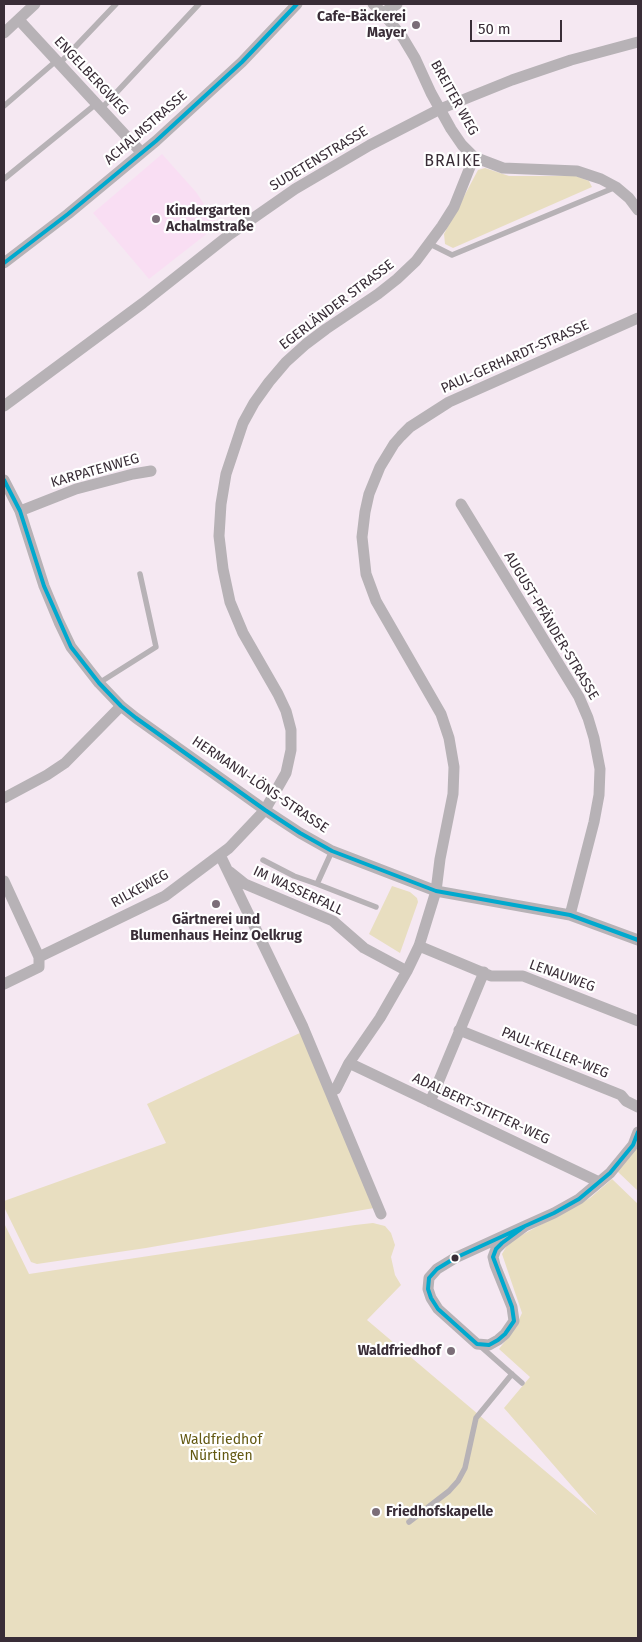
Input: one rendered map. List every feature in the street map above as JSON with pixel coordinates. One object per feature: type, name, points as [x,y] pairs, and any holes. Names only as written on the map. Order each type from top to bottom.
[{"type":"street","points":[[5,30],[19,20],[35,4]]},
{"type":"street","name":"ACHALMSTRASSE","points":[[4,263],[68,214],[224,79],[297,4]]},
{"type":"street","name":"BREITER WEG","points":[[373,4],[383,13],[403,38],[416,58],[440,109],[462,145],[474,157],[503,168],[577,171],[601,179],[616,187],[629,198],[638,210]]},
{"type":"street","points":[[383,13],[398,4]]},
{"type":"street","name":"ENGELBERGWEG","points":[[19,20],[141,152]]},
{"type":"street","name":"SUDETENSTRASSE","points":[[4,406],[143,303],[229,235],[295,189],[370,145],[440,109],[529,74],[571,60],[638,42]]},
{"type":"street","name":"EGERLÄNDER STRASSE","points":[[265,810],[286,773],[291,750],[291,730],[286,711],[278,694],[243,633],[230,602],[219,536],[221,504],[226,474],[243,423],[254,403],[286,362],[326,329],[397,280],[416,261],[430,244],[454,207],[474,157]]},
{"type":"street","name":"PAUL-GERHARDT-STRASSE","points":[[336,1089],[349,1063],[380,1018],[419,946],[436,891],[440,859],[453,794],[454,767],[449,738],[440,714],[376,600],[366,574],[362,537],[369,494],[380,466],[394,444],[410,427],[449,402],[638,318]]},
{"type":"street","name":"KARPATENWEG","points":[[20,511],[76,489],[151,471]]},
{"type":"street","name":"HERMANN-LÖNS-STRASSE","points":[[4,480],[20,511],[44,586],[58,622],[71,647],[99,683],[121,706],[265,810],[332,851],[436,891],[570,916],[638,940]]},
{"type":"street","name":"AUGUST-PFÄNDER-STRASSE","points":[[461,504],[578,698],[588,718],[594,738],[600,769],[599,795],[570,916]]},
{"type":"street","points":[[4,798],[48,776],[66,762],[121,706]]},
{"type":"street","name":"RILKEWEG","points":[[4,984],[39,968],[39,957],[165,896],[230,848],[265,810]]},
{"type":"street","points":[[220,855],[304,1028],[380,1214]]},
{"type":"street","name":"IM WASSERFALL","points":[[226,869],[245,884],[332,921],[364,948],[407,971]]},
{"type":"street","points":[[4,881],[39,957]]},
{"type":"street","name":"LENAUWEG","points":[[419,946],[491,976],[522,976],[638,1021]]},
{"type":"street","points":[[430,1102],[458,1030],[484,972]]},
{"type":"street","name":"PAUL-KELLER-WEG","points":[[458,1030],[622,1095],[626,1101],[638,1107]]},
{"type":"street","name":"ADALBERT-STIFTER-WEG","points":[[349,1063],[599,1182]]},
{"type":"street","points":[[525,1226],[502,1243],[496,1249],[493,1257],[512,1307],[514,1321],[498,1340],[488,1345],[477,1344],[438,1309],[428,1289],[429,1278],[437,1269],[455,1258],[566,1207],[579,1199],[610,1173],[633,1145],[638,1132]]},
{"type":"lane","points":[[4,106],[58,62],[116,4]]},
{"type":"lane","points":[[4,179],[98,106],[199,4]]},
{"type":"lane","points":[[430,244],[452,255],[616,187]]},
{"type":"lane","points":[[99,683],[156,647],[140,574]]},
{"type":"lane","points":[[317,884],[332,851]]},
{"type":"lane","points":[[263,860],[294,876],[376,907]]},
{"type":"lane","points":[[477,1344],[522,1383]]},
{"type":"lane","points":[[410,1522],[458,1481],[465,1468],[476,1418],[512,1374]]},
{"type":"shaded area","name":"Kindergarten Achalmstraße","points":[[162,154],[196,192],[218,225],[149,279],[93,213]]},
{"type":"green space","points":[[485,168],[509,176],[576,176],[589,181],[592,187],[453,248],[445,244],[444,234],[478,170]]},
{"type":"green space","points":[[392,886],[410,892],[417,898],[418,902],[400,953],[369,934]]},
{"type":"green space","points":[[302,1032],[374,1208],[146,1248],[37,1264],[31,1262],[4,1207],[4,1201],[166,1143],[147,1104]]},
{"type":"green space","points":[[638,1144],[638,1191],[617,1171]]},
{"type":"green space","name":"Waldfriedhof Nürtingen","points":[[612,1179],[638,1204],[638,1638],[4,1638],[4,1223],[29,1274],[355,1225],[373,1223],[385,1226],[391,1233],[395,1245],[391,1257],[395,1275],[401,1285],[367,1320],[597,1515],[504,1408],[530,1377],[499,1349],[515,1328],[522,1313],[502,1254],[509,1242],[590,1198]]},
{"type":"transit line","points":[[4,263],[68,214],[156,141],[242,62],[297,4]]},
{"type":"transit line","points":[[4,480],[20,511],[44,586],[71,647],[99,683],[121,706],[136,718],[265,810],[332,851],[436,891],[570,915],[638,940]]},
{"type":"transit line","points":[[525,1226],[579,1199],[610,1173],[633,1145],[638,1132]]},
{"type":"transit line","points":[[525,1226],[502,1243],[496,1249],[493,1257],[512,1307],[514,1321],[498,1340],[489,1345],[477,1344],[438,1309],[428,1289],[429,1278],[437,1269],[455,1258],[525,1226]]},
{"type":"place","name":"Cafe-Bäckerei Mayer","points":[[416,25]]},
{"type":"place","name":"Kindergarten Achalmstraße","points":[[156,219]]},
{"type":"place","name":"Gärtnerei und Blumenhaus Heinz Oelkrug","points":[[216,904]]},
{"type":"place","name":"Waldfriedhof","points":[[451,1351]]},
{"type":"place","name":"Friedhofskapelle","points":[[376,1512]]},
{"type":"district","name":"BRAIKE","points":[[453,162]]}]
